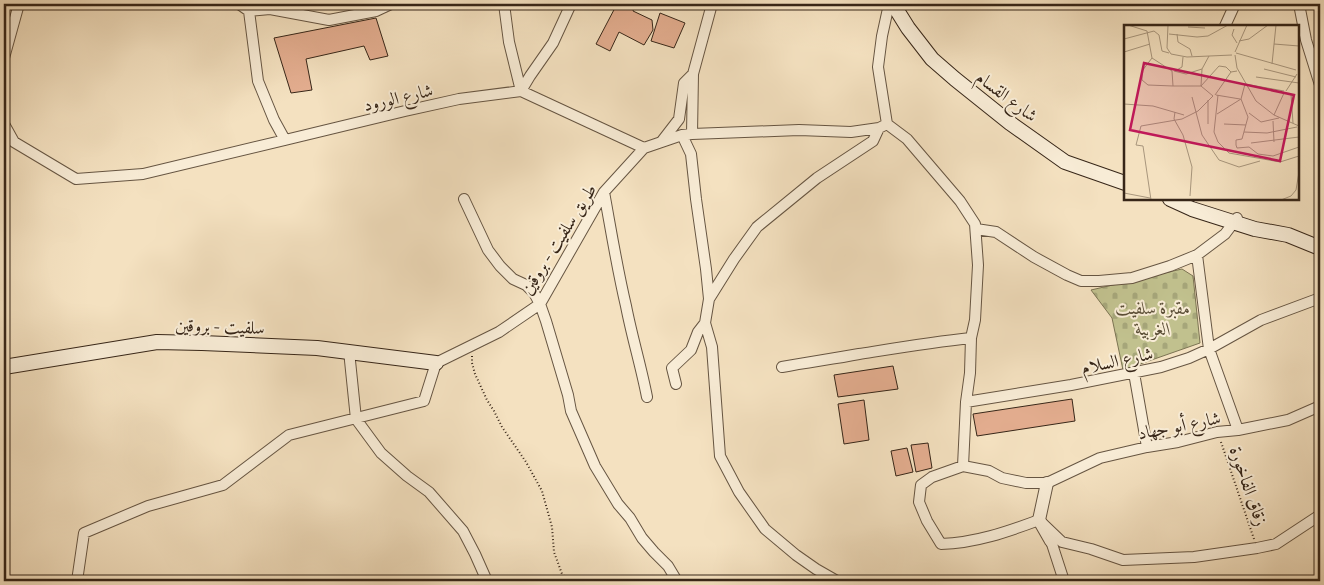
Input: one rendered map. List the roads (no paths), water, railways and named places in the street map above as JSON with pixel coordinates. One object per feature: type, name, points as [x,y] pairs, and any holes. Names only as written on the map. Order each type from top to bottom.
[{"type":"main road","name":"شارع القسام","points":[[894,4],[936,56],[1014,119],[1070,157],[1124,178]]},
{"type":"main road","name":"شارع القسام","points":[[894,4],[908,28],[932,59],[1010,124],[1065,162],[1124,183]]},
{"type":"main road","points":[[1172,200],[1192,209],[1290,230],[1320,242]]},
{"type":"main road","points":[[1191,201],[1236,219],[1255,229],[1288,235],[1320,248]]},
{"type":"main road","name":"سلفيت - بروقين","points":[[4,367],[157,342],[317,348],[436,363]]},
{"type":"street","points":[[4,58],[19,4]]},
{"type":"street","points":[[239,4],[249,11],[273,6],[330,20],[376,11],[391,4]]},
{"type":"street","points":[[504,4],[509,42],[520,91]]},
{"type":"street","points":[[520,91],[553,43],[571,4]]},
{"type":"street","points":[[712,4],[693,74],[687,134],[706,269],[709,299],[705,323],[712,347],[720,456],[739,492],[765,529],[796,555],[837,581]]},
{"type":"street","points":[[709,299],[734,258],[757,227],[817,178],[874,141],[883,126],[878,67],[882,36],[894,4]]},
{"type":"street","points":[[1225,25],[1235,4]]},
{"type":"street","points":[[1299,4],[1306,40],[1320,84]]},
{"type":"street","points":[[249,11],[258,81],[274,120],[285,140]]},
{"type":"street","points":[[662,142],[679,119],[684,83],[693,74]]},
{"type":"street","points":[[520,91],[644,148],[687,134],[799,130],[851,132],[883,126],[906,139],[960,201],[975,224],[978,265],[975,320],[971,338],[970,373],[966,402],[963,466]]},
{"type":"street","name":"شارع الورود","points":[[4,124],[14,142],[76,179],[143,174],[459,99],[520,91]]},
{"type":"street","name":"طريق سلفيت - بروقين","points":[[436,363],[499,332],[540,304],[604,192],[644,148]]},
{"type":"street","points":[[604,192],[625,305],[647,397]]},
{"type":"street","points":[[464,199],[486,244],[500,266],[513,279],[531,289],[540,304],[568,395],[571,411],[595,466],[618,504],[630,518],[642,538],[668,566],[677,581]]},
{"type":"street","points":[[976,230],[996,232],[1066,276],[1081,281],[1098,281],[1132,278],[1197,255],[1225,234],[1236,219]]},
{"type":"street","points":[[1197,255],[1209,349],[1238,430]]},
{"type":"street","name":"شارع السلام","points":[[966,402],[1071,385],[1161,367],[1209,349],[1261,320],[1320,298]]},
{"type":"street","points":[[676,384],[672,368],[691,350],[698,332],[705,323]]},
{"type":"street","points":[[782,367],[904,346],[971,338]]},
{"type":"street","points":[[349,351],[356,418],[380,453],[429,492],[463,531],[487,581]]},
{"type":"street","points":[[77,581],[84,533],[148,506],[222,485],[289,435],[424,401],[436,363]]},
{"type":"street","points":[[1134,373],[1147,447]]},
{"type":"street","name":"شارع أبو جهاد","points":[[1047,483],[1100,458],[1217,432],[1238,430],[1288,420],[1320,406]]},
{"type":"street","points":[[1039,520],[988,537],[958,544],[940,544],[919,502],[921,485],[932,477],[963,466],[989,470],[1002,478],[1026,483],[1047,483],[1039,520],[1051,541],[1064,581]]},
{"type":"street","points":[[1039,520],[1062,542],[1123,560],[1194,557],[1276,544],[1320,515]]},
{"type":"park label","name":"مقبرة سلفيت الغربية","points":[[1153,317]]}]
